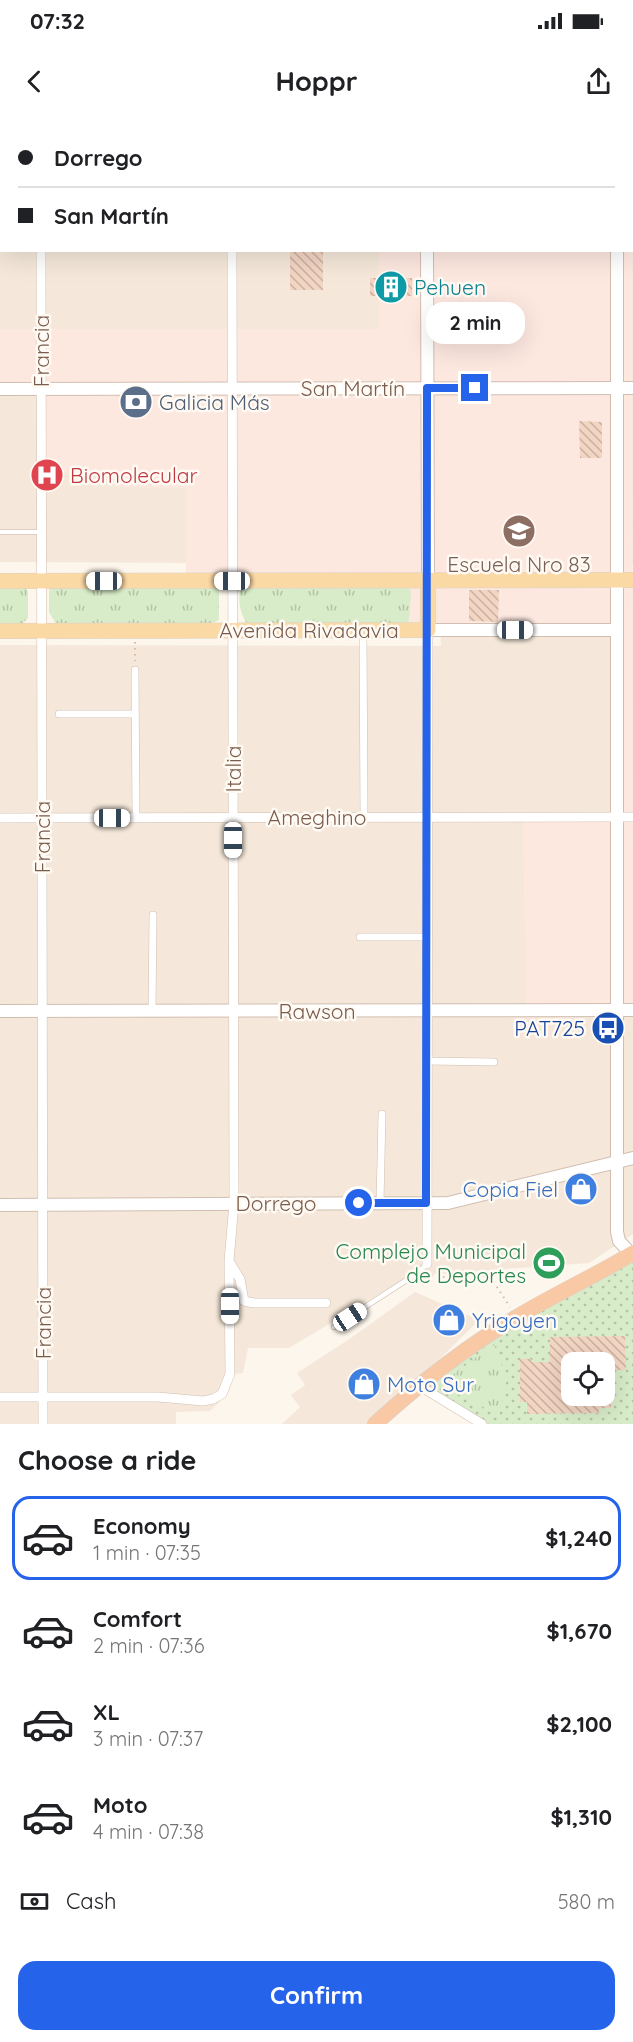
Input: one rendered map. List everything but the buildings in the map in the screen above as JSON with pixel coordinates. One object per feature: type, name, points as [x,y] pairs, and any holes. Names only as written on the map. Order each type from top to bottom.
[{"type":"highway","points":[[375,1424],[447,1362],[516,1317],[632,1254]]},
{"type":"main road","points":[[428,580],[428,630]]},
{"type":"main road","points":[[0,581],[625,580]]},
{"type":"main road","name":"Avenida Rivadavia","points":[[0,631],[428,630]]},
{"type":"street","name":"Francia","points":[[41,252],[43,1424]]},
{"type":"street","name":"Italia","points":[[43,1396],[158,1397],[203,1401],[222,1394],[230,1374],[229,1261],[234,1203],[232,252]]},
{"type":"street","points":[[427,252],[428,580]]},
{"type":"street","points":[[617,252],[617,388],[625,580],[617,630],[617,1232],[620,1241],[632,1254]]},
{"type":"street","name":"San Martín","points":[[0,389],[633,388]]},
{"type":"street","points":[[363,630],[363,817]]},
{"type":"street","points":[[427,1264],[428,630]]},
{"type":"street","name":"Avenida Rivadavia","points":[[428,630],[617,630]]},
{"type":"street","points":[[135,670],[136,818]]},
{"type":"street","points":[[59,714],[135,714]]},
{"type":"street","name":"Ameghino","points":[[0,818],[633,817]]},
{"type":"street","points":[[152,1011],[153,915]]},
{"type":"street","points":[[360,937],[428,938]]},
{"type":"street","name":"Rawson","points":[[0,1011],[633,1010]]},
{"type":"street","points":[[427,1061],[494,1062]]},
{"type":"street","points":[[380,1203],[382,1114]]},
{"type":"street","name":"Dorrego","points":[[0,1205],[447,1203],[633,1158]]},
{"type":"street","points":[[229,1261],[240,1279],[244,1301],[326,1303]]},
{"type":"street","points":[[418,1385],[482,1424]]},
{"type":"street","points":[[0,1397],[43,1396]]},
{"type":"lane","points":[[0,532],[42,532]]},
{"type":"lane","points":[[334,1327],[416,1274],[427,1264]]},
{"type":"path","points":[[135,642],[135,670]]},
{"type":"path","points":[[416,1274],[462,1279],[477,1274],[491,1278],[516,1317]]},
{"type":"shaded area","points":[[0,252],[633,252],[633,565],[0,562]]},
{"type":"shaded area","points":[[379,252],[632,252],[633,1010],[526,1010],[523,817],[618,817],[617,630],[428,630],[186,581],[186,488],[115,487],[115,472],[42,472],[41,389],[0,389],[0,329],[379,329]]},
{"type":"shaded area","points":[[439,586],[633,586],[633,1234],[589,1263],[409,1276],[289,1348],[248,1348],[243,1373],[235,1374],[226,1396],[210,1411],[176,1412],[176,1424],[0,1424],[0,645],[441,646]]},
{"type":"shaded area","points":[[415,1292],[479,1320],[374,1424],[282,1424],[300,1407],[291,1395],[305,1385],[297,1373]]},
{"type":"green space","points":[[406,583],[411,592],[409,621],[396,626],[250,628],[239,601],[243,585]]},
{"type":"green space","points":[[0,584],[22,584],[28,591],[28,618],[23,623],[0,623]]},
{"type":"green space","points":[[55,584],[211,584],[219,589],[219,620],[208,625],[57,626],[49,612],[49,590]]},
{"type":"green space","points":[[633,1253],[633,1424],[482,1424],[418,1385]]},
{"type":"green space","points":[[494,1344],[507,1379],[499,1415],[439,1385]]},
{"type":"place","name":"Pehuen","points":[[391,287]]},
{"type":"place","name":"Galicia Más","points":[[136,402]]},
{"type":"place","name":"Biomolecular","points":[[47,475]]},
{"type":"place","name":"Escuela Nro 83","points":[[519,531]]},
{"type":"place","name":"PAT725","points":[[608,1028]]},
{"type":"place","name":"Copia Fiel","points":[[581,1189]]},
{"type":"place","name":"Complejo Municipal de Deportes","points":[[549,1263]]},
{"type":"place","name":"Yrigoyen","points":[[449,1320]]},
{"type":"place","name":"Moto Sur","points":[[364,1384]]},
{"type":"route","points":[[359,1203],[426,1203],[427,388],[475,388]]}]
